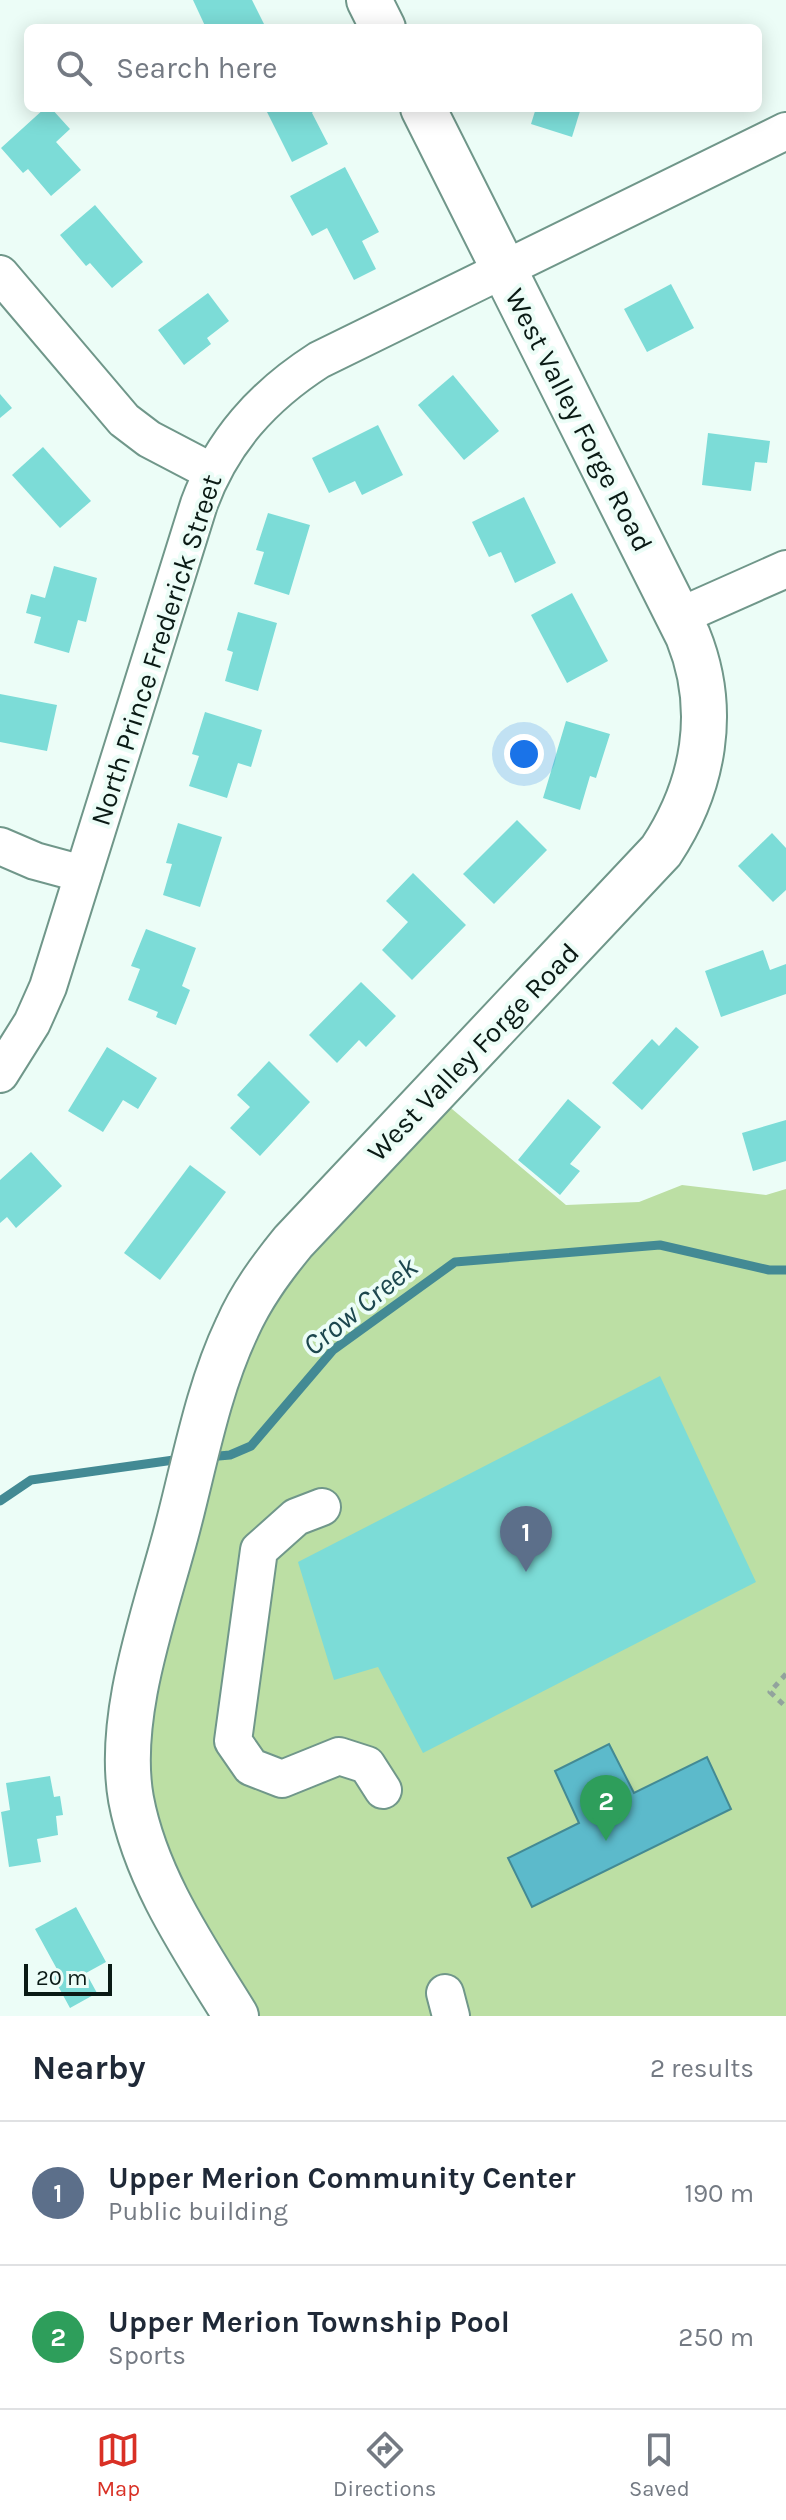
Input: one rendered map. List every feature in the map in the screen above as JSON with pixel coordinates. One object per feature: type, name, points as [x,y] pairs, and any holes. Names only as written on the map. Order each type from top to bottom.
[{"type":"main road","points":[[369,0],[381,24]]},
{"type":"main road","name":"West Valley Forge Road","points":[[236,2016],[188,1939],[150,1862],[138,1827],[128,1768],[138,1683],[188,1488],[236,1329],[270,1271],[318,1214],[646,869],[673,833],[698,773],[705,722],[700,672],[678,617],[425,112]]},
{"type":"street","name":"North Prince Frederick Street","points":[[0,1074],[26,1034],[48,987],[212,472],[242,426],[290,378],[333,353],[786,131]]},
{"type":"street","points":[[0,274],[124,420],[149,439],[212,472]]},
{"type":"street","points":[[678,617],[786,569]]},
{"type":"street","points":[[0,846],[35,861],[83,874]]},
{"type":"street","points":[[322,1507],[296,1517],[259,1550],[233,1741],[251,1767],[282,1779],[339,1756],[367,1765],[383,1790]]},
{"type":"path","points":[[786,1674],[770,1692],[786,1707]]},
{"type":"green space","points":[[433,1093],[566,1205],[639,1202],[682,1185],[766,1195],[786,1189],[786,2016],[236,2016],[131,1797],[226,1357]]},
{"type":"water","points":[[609,1744],[634,1793],[707,1757],[731,1809],[532,1907],[508,1858],[579,1823],[555,1771]]},
{"type":"building","points":[[193,0],[252,0],[264,24],[204,24]]},
{"type":"building","points":[[41,112],[55,112],[70,129],[56,142],[81,170],[51,196],[28,169],[23,173],[1,148]]},
{"type":"building","points":[[267,112],[313,112],[328,144],[292,162]]},
{"type":"building","points":[[535,112],[580,112],[572,137],[531,124]]},
{"type":"building","points":[[345,167],[379,232],[362,241],[376,269],[354,280],[327,228],[312,236],[290,196]]},
{"type":"building","points":[[95,205],[143,262],[112,288],[90,263],[86,266],[60,235]]},
{"type":"building","points":[[671,284],[694,328],[647,352],[624,309]]},
{"type":"building","points":[[208,293],[229,321],[207,338],[211,344],[184,365],[158,330]]},
{"type":"building","points":[[453,375],[499,431],[464,460],[418,405]]},
{"type":"building","points":[[0,394],[12,408],[0,418]]},
{"type":"building","points":[[378,425],[403,475],[362,495],[355,481],[329,493],[312,458]]},
{"type":"building","points":[[708,433],[770,441],[767,463],[755,462],[751,491],[702,485]]},
{"type":"building","points":[[43,447],[91,501],[60,528],[12,475]]},
{"type":"building","points":[[524,497],[556,563],[515,583],[501,552],[489,557],[472,522]]},
{"type":"building","points":[[268,513],[310,525],[289,595],[254,584],[264,552],[256,550]]},
{"type":"building","points":[[54,566],[97,578],[86,622],[78,620],[69,653],[34,643],[41,617],[26,613],[31,594],[45,598]]},
{"type":"building","points":[[572,593],[608,661],[567,683],[531,615]]},
{"type":"building","points":[[238,612],[277,623],[258,691],[225,681],[233,652],[227,650]]},
{"type":"building","points":[[0,694],[57,705],[47,751],[0,742]]},
{"type":"building","points":[[205,712],[262,730],[251,767],[238,763],[227,798],[189,786],[199,756],[192,754]]},
{"type":"building","points":[[566,721],[610,734],[596,778],[590,776],[580,810],[543,798]]},
{"type":"building","points":[[517,820],[547,850],[494,904],[463,874]]},
{"type":"building","points":[[178,823],[222,837],[200,907],[163,895],[172,864],[166,863]]},
{"type":"building","points":[[772,833],[786,848],[786,890],[773,902],[738,866]]},
{"type":"building","points":[[413,873],[466,925],[412,980],[382,950],[408,922],[386,901]]},
{"type":"building","points":[[146,929],[196,948],[182,986],[190,990],[176,1025],[156,1017],[158,1012],[128,1000],[140,969],[131,966]]},
{"type":"building","points":[[763,950],[770,970],[786,964],[786,994],[721,1017],[705,971]]},
{"type":"building","points":[[361,982],[396,1016],[366,1047],[359,1040],[337,1063],[309,1035]]},
{"type":"building","points":[[676,1027],[699,1047],[642,1110],[612,1083],[652,1039],[659,1046]]},
{"type":"building","points":[[107,1047],[157,1078],[138,1109],[123,1100],[103,1132],[68,1111]]},
{"type":"building","points":[[269,1061],[310,1102],[260,1156],[230,1128],[250,1107],[237,1095]]},
{"type":"building","points":[[568,1099],[601,1127],[570,1164],[580,1171],[560,1195],[518,1160]]},
{"type":"building","points":[[786,1120],[786,1161],[753,1171],[742,1133]]},
{"type":"building","points":[[31,1152],[62,1186],[16,1228],[7,1217],[0,1223],[0,1180]]},
{"type":"building","points":[[190,1165],[226,1192],[160,1280],[124,1253]]},
{"type":"building","points":[[660,1376],[756,1582],[423,1753],[378,1667],[334,1680],[298,1562]]},
{"type":"building","points":[[50,1776],[54,1797],[60,1796],[63,1815],[56,1816],[58,1835],[37,1839],[41,1862],[9,1867],[1,1812],[10,1810],[6,1783]]},
{"type":"building","points":[[76,1907],[106,1962],[86,1973],[97,1993],[70,2008],[52,1975],[58,1971],[35,1929]]},
{"type":"waterway","name":"Crow Creek","points":[[208,1457],[230,1455],[251,1446],[333,1350],[455,1262],[660,1245],[769,1270],[786,1270]]},
{"type":"waterway","name":"Crow Creek","points":[[0,1501],[31,1480],[181,1459]]},
{"type":"place","name":"Upper Merion Community Center","points":[[526,1572]]},
{"type":"place","name":"Upper Merion Township Pool","points":[[606,1841]]}]
